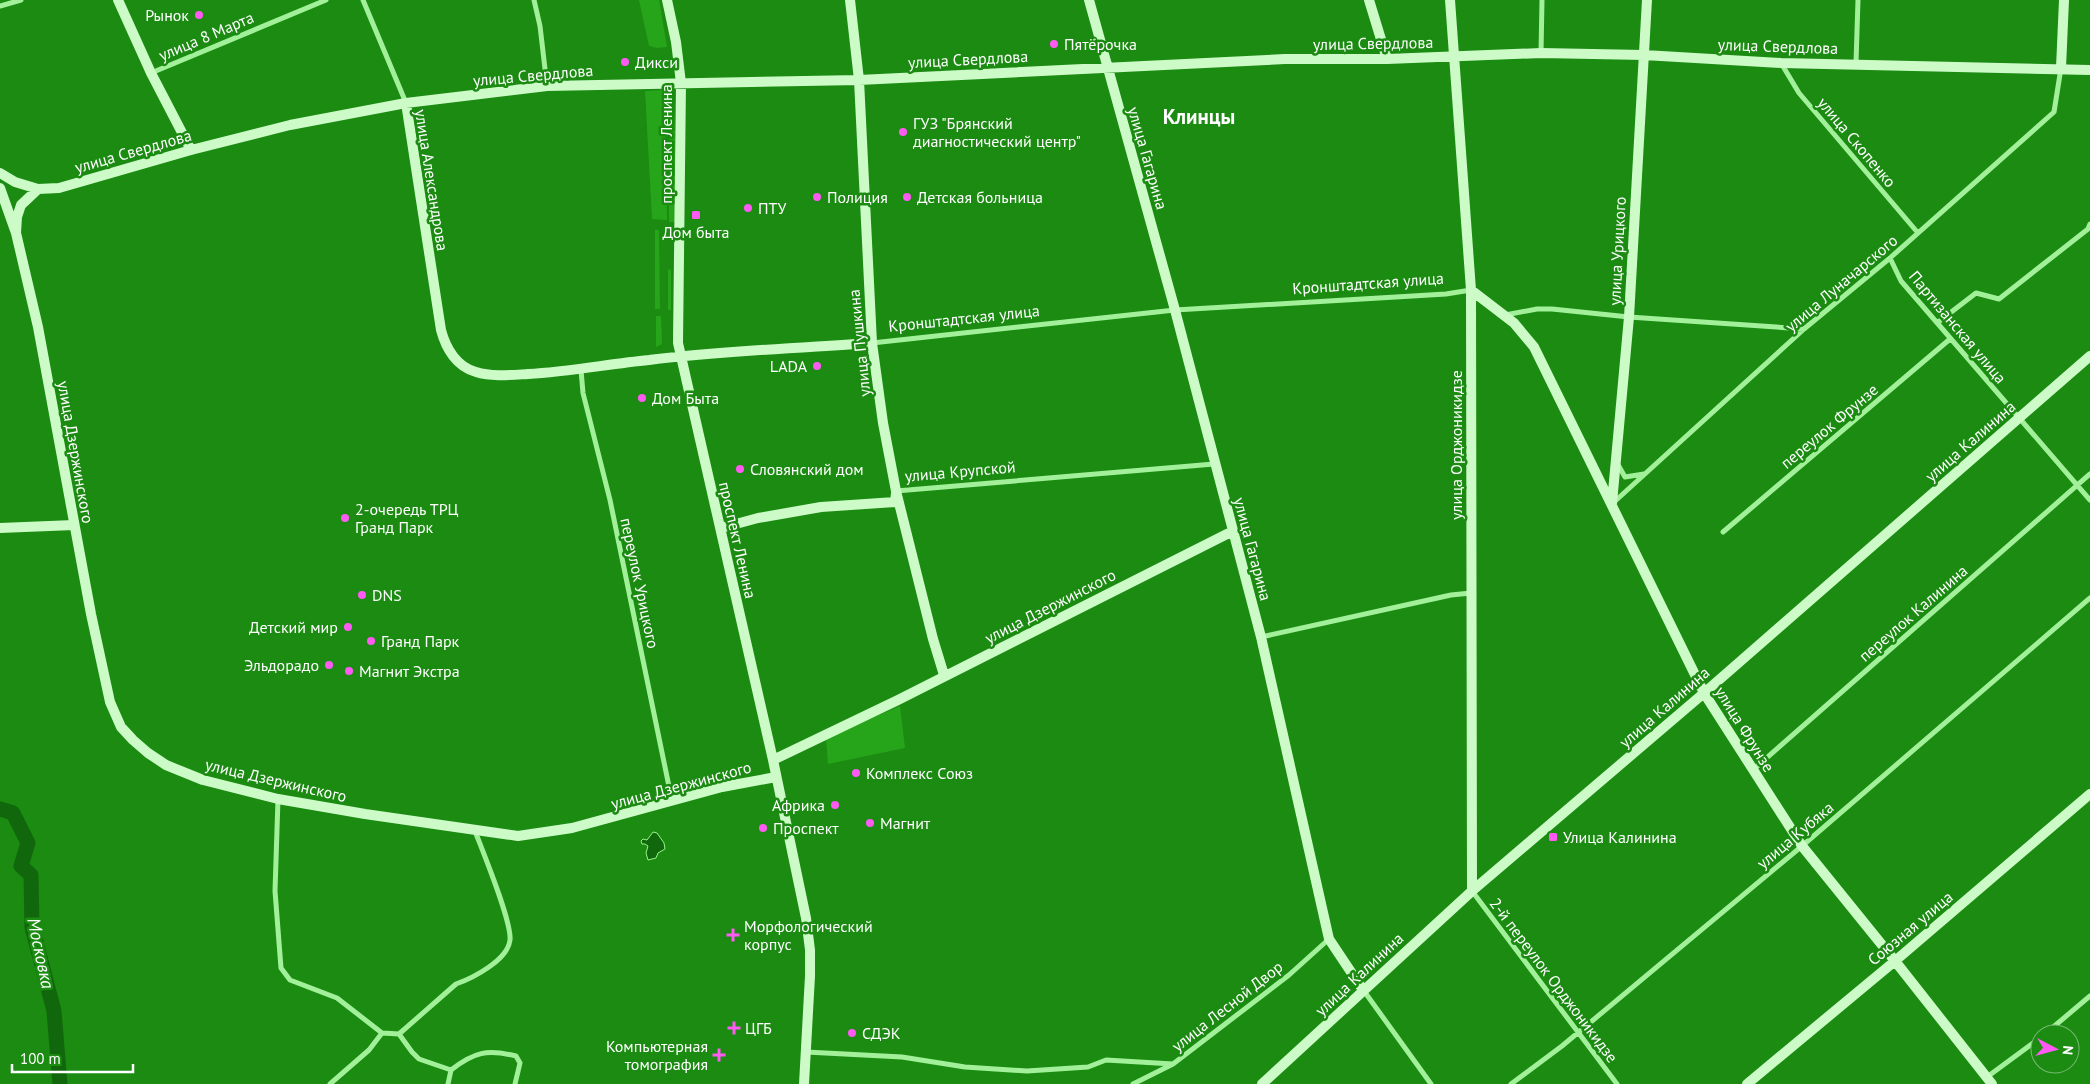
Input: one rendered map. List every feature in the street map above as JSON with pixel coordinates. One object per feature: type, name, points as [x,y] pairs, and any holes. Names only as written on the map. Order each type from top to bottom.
[{"type":"main road","points":[[118,0],[151,72],[191,150]]},
{"type":"main road","name":"проспект Ленина","points":[[667,0],[676,42],[681,83],[678,343],[804,908],[810,950],[804,1084]]},
{"type":"main road","name":"улица Пушкина","points":[[850,0],[859,80],[872,343],[883,423],[896,491],[932,639],[944,675]]},
{"type":"main road","name":"улица Гагарина","points":[[1089,0],[1175,310],[1261,637],[1329,939],[1363,990]]},
{"type":"main road","points":[[1368,0],[1387,59]]},
{"type":"main road","name":"улица Орджоникидзе","points":[[1450,0],[1471,290],[1472,891]]},
{"type":"main road","name":"улица Урицкого","points":[[1612,504],[1628,317],[1647,0]]},
{"type":"main road","points":[[2061,68],[2064,0]]},
{"type":"main road","name":"улица Свердлова","points":[[0,174],[15,182],[38,189],[58,188],[191,150],[290,125],[406,103],[547,86],[859,80],[1285,59],[1387,59],[1541,53],[1644,55],[1781,63],[1856,63],[2090,70]]},
{"type":"main road","name":"улица Александрова","points":[[406,103],[441,330],[448,350],[462,365]]},
{"type":"main road","name":"улица Дзержинского","points":[[0,188],[16,233],[38,327],[74,525],[110,702],[121,727],[133,740],[166,765],[203,780],[278,799],[364,814],[518,836],[552,832],[672,802],[722,787],[776,777]]},
{"type":"main road","points":[[16,233],[17,217],[21,205],[38,189]]},
{"type":"main road","name":"улица Фрунзе","points":[[1471,290],[1505,315],[1534,346],[1704,693],[1802,846],[1896,961],[1990,1081]]},
{"type":"main road","name":"Кронштадтская улица","points":[[462,365],[474,372],[495,375],[581,370],[680,356],[872,343]]},
{"type":"main road","name":"улица Калинина","points":[[1262,1084],[1472,891],[1704,693],[2090,356]]},
{"type":"main road","name":"улица Крупской","points":[[720,528],[758,518],[821,507],[895,502],[896,491]]},
{"type":"main road","points":[[0,528],[74,525]]},
{"type":"main road","name":"улица Дзержинского","points":[[772,760],[898,700],[944,675],[1233,531]]},
{"type":"main road","name":"Союзная улица","points":[[1747,1084],[1896,961],[2090,794]]},
{"type":"street","points":[[0,6],[21,0]]},
{"type":"street","name":"улица 8 Марта","points":[[151,72],[326,0]]},
{"type":"street","name":"улица Александрова","points":[[363,0],[406,103]]},
{"type":"street","points":[[534,0],[540,26],[547,86]]},
{"type":"street","points":[[1541,53],[1542,0]]},
{"type":"street","points":[[1856,63],[1858,0]]},
{"type":"street","name":"улица Скопенко","points":[[1781,63],[1799,93],[1918,233]]},
{"type":"street","name":"улица Луначарского","points":[[1612,504],[1804,329],[1890,258],[2054,112],[2061,68]]},
{"type":"street","points":[[1937,323],[1976,293],[1999,299],[2088,229],[2090,224]]},
{"type":"street","name":"Партизанская улица","points":[[1890,258],[1901,281],[2090,500]]},
{"type":"street","name":"Кронштадтская улица","points":[[872,343],[1175,310],[1446,294],[1471,290]]},
{"type":"street","points":[[1505,315],[1537,309],[1552,309],[1628,317],[1804,329]]},
{"type":"street","name":"переулок Фрунзе","points":[[1723,532],[1950,339]]},
{"type":"street","name":"переулок Урицкого","points":[[581,370],[583,393],[610,500],[672,802]]},
{"type":"street","points":[[1616,463],[1625,477],[1644,474]]},
{"type":"street","name":"улица Крупской","points":[[896,491],[1214,464]]},
{"type":"street","name":"переулок Калинина","points":[[1753,770],[2090,474]]},
{"type":"street","points":[[1261,637],[1451,595],[1471,593]]},
{"type":"street","name":"улица Кубяка","points":[[1512,1084],[1578,1032],[1802,846],[2090,598]]},
{"type":"street","points":[[278,799],[275,891],[281,968],[290,980],[337,998],[382,1033],[399,1034],[456,984],[467,980],[501,958],[507,950],[510,940],[508,923],[475,831]]},
{"type":"street","name":"2-й переулок Орджоникидзе","points":[[1472,891],[1617,1084]]},
{"type":"street","name":"улица Лесной Двор","points":[[1133,1084],[1173,1064],[1289,975],[1329,939]]},
{"type":"street","name":"улица Гагарина","points":[[1363,990],[1431,1084]]},
{"type":"street","points":[[2057,1024],[2090,996]]},
{"type":"street","points":[[330,1084],[368,1050],[382,1033]]},
{"type":"street","points":[[399,1034],[412,1052],[419,1058],[451,1070]]},
{"type":"street","points":[[1990,1081],[2030,1047]]},
{"type":"street","points":[[448,1084],[451,1070],[467,1057],[495,1051],[516,1056],[520,1062],[515,1084]]},
{"type":"street","points":[[806,1052],[902,1057],[965,1067],[1027,1072],[1088,1067],[1106,1060],[1173,1064]]},
{"type":"shaded area","points":[[639,0],[659,0],[667,47],[657,48],[649,46]]},
{"type":"shaded area","points":[[669,88],[674,88],[677,222],[669,222]]},
{"type":"shaded area","points":[[665,90],[667,220],[652,219],[645,91]]},
{"type":"shaded area","points":[[655,230],[659,230],[660,309],[655,309]]},
{"type":"shaded area","points":[[668,269],[671,270],[671,310],[668,310]]},
{"type":"shaded area","points":[[656,316],[661,316],[662,344],[656,347]]},
{"type":"shaded area","points":[[900,706],[905,748],[828,764],[826,738]]},
{"type":"shaded area","points":[[653,832],[657,833],[664,843],[665,849],[658,853],[656,858],[648,860],[646,853],[648,846],[642,844],[641,841],[643,839],[647,840]]},
{"type":"waterway","name":"Московка","points":[[0,809],[13,813],[28,843],[21,866],[31,875],[32,927],[54,1011],[60,1084]]},
{"type":"place","name":"Рынок","points":[[199,15]]},
{"type":"place","name":"Пятёрочка","points":[[1054,44]]},
{"type":"place","name":"Дикси","points":[[625,62]]},
{"type":"place","name":"ГУЗ \"Брянский диагностический центр\"","points":[[903,132]]},
{"type":"place","name":"Полиция","points":[[817,197]]},
{"type":"place","name":"Детская больница","points":[[907,197]]},
{"type":"place","name":"ПТУ","points":[[748,208]]},
{"type":"place","name":"Дом быта","points":[[696,215]]},
{"type":"place","name":"LADA","points":[[817,366]]},
{"type":"place","name":"Дом Быта","points":[[642,398]]},
{"type":"place","name":"Словянский дом","points":[[740,469]]},
{"type":"place","name":"2-очередь ТРЦ Гранд Парк","points":[[345,518]]},
{"type":"place","name":"DNS","points":[[362,595]]},
{"type":"place","name":"Детский мир","points":[[348,627]]},
{"type":"place","name":"Гранд Парк","points":[[371,641]]},
{"type":"place","name":"Эльдорадо","points":[[329,665]]},
{"type":"place","name":"Магнит Экстра","points":[[349,671]]},
{"type":"place","name":"Комплекс Союз","points":[[856,773]]},
{"type":"place","name":"Африка","points":[[835,805]]},
{"type":"place","name":"Магнит","points":[[870,823]]},
{"type":"place","name":"Проспект","points":[[763,828]]},
{"type":"place","name":"Улица Калинина","points":[[1553,837]]},
{"type":"place","name":"Морфологический корпус","points":[[733,935]]},
{"type":"place","name":"ЦГБ","points":[[734,1028]]},
{"type":"place","name":"СДЭК","points":[[852,1033]]},
{"type":"place","name":"Компьютерная томография","points":[[719,1055]]},
{"type":"district","name":"Клинцы","points":[[1199,116]]}]
